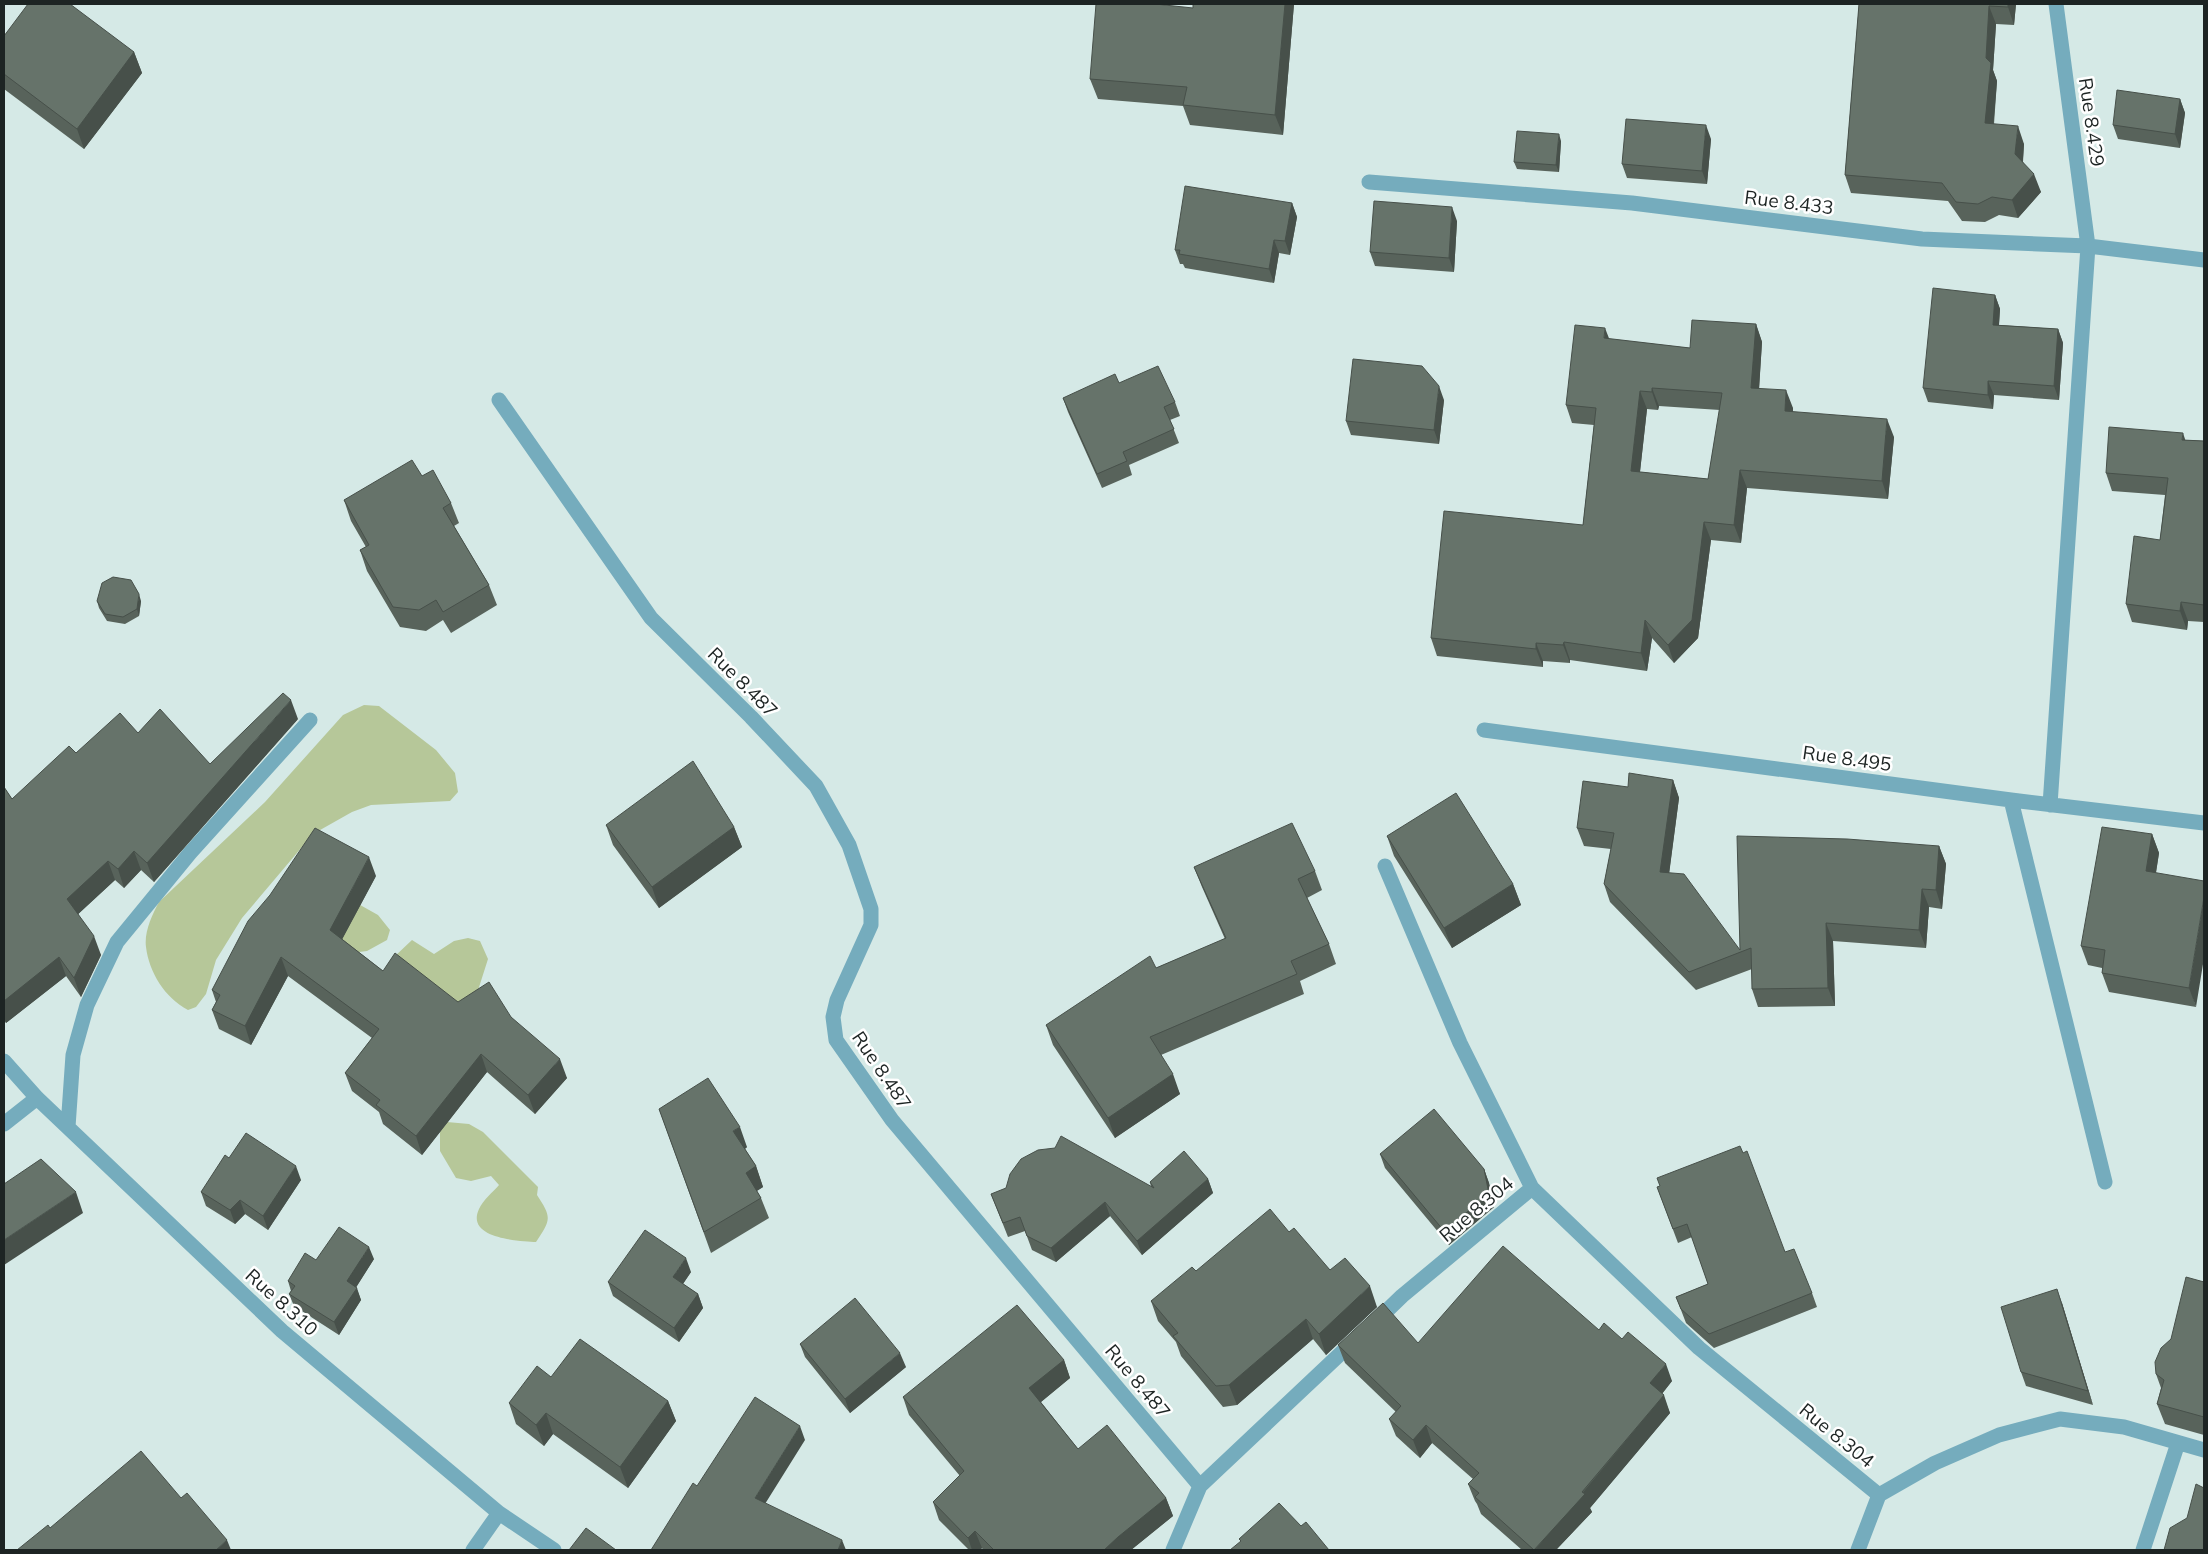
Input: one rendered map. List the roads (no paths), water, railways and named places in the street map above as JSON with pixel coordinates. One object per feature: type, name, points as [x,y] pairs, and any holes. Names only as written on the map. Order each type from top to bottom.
[{"type":"street","name":"Rue 8.429","points":[[2050,805],[2088,246],[2056,4]]},
{"type":"street","name":"Rue 8.433","points":[[1368,182],[1632,203],[1922,239],[2088,246],[2204,260]]},
{"type":"street","name":"Rue 8.487","points":[[499,400],[651,618],[751,717],[816,786],[849,845],[871,909],[871,925],[837,1000],[833,1017],[836,1040],[892,1120],[1200,1486]]},
{"type":"street","points":[[68,1127],[73,1055],[87,1005],[117,942],[190,853],[310,720]]},
{"type":"street","name":"Rue 8.495","points":[[1484,730],[2204,824]]},
{"type":"street","points":[[2010,800],[2105,1182]]},
{"type":"street","points":[[1385,866],[1460,1043],[1532,1188]]},
{"type":"street","name":"Rue 8.310","points":[[4,1061],[37,1098],[282,1331],[499,1513],[554,1550]]},
{"type":"street","points":[[4,1124],[37,1098]]},
{"type":"street","name":"Rue 8.304","points":[[1173,1550],[1200,1486],[1402,1296],[1532,1188],[1699,1348],[1878,1495],[1858,1550]]},
{"type":"street","points":[[1878,1495],[1935,1463],[1999,1436],[2060,1420],[2124,1428],[2204,1450]]},
{"type":"street","points":[[2143,1550],[2178,1443]]},
{"type":"street","points":[[473,1550],[499,1513]]}]
